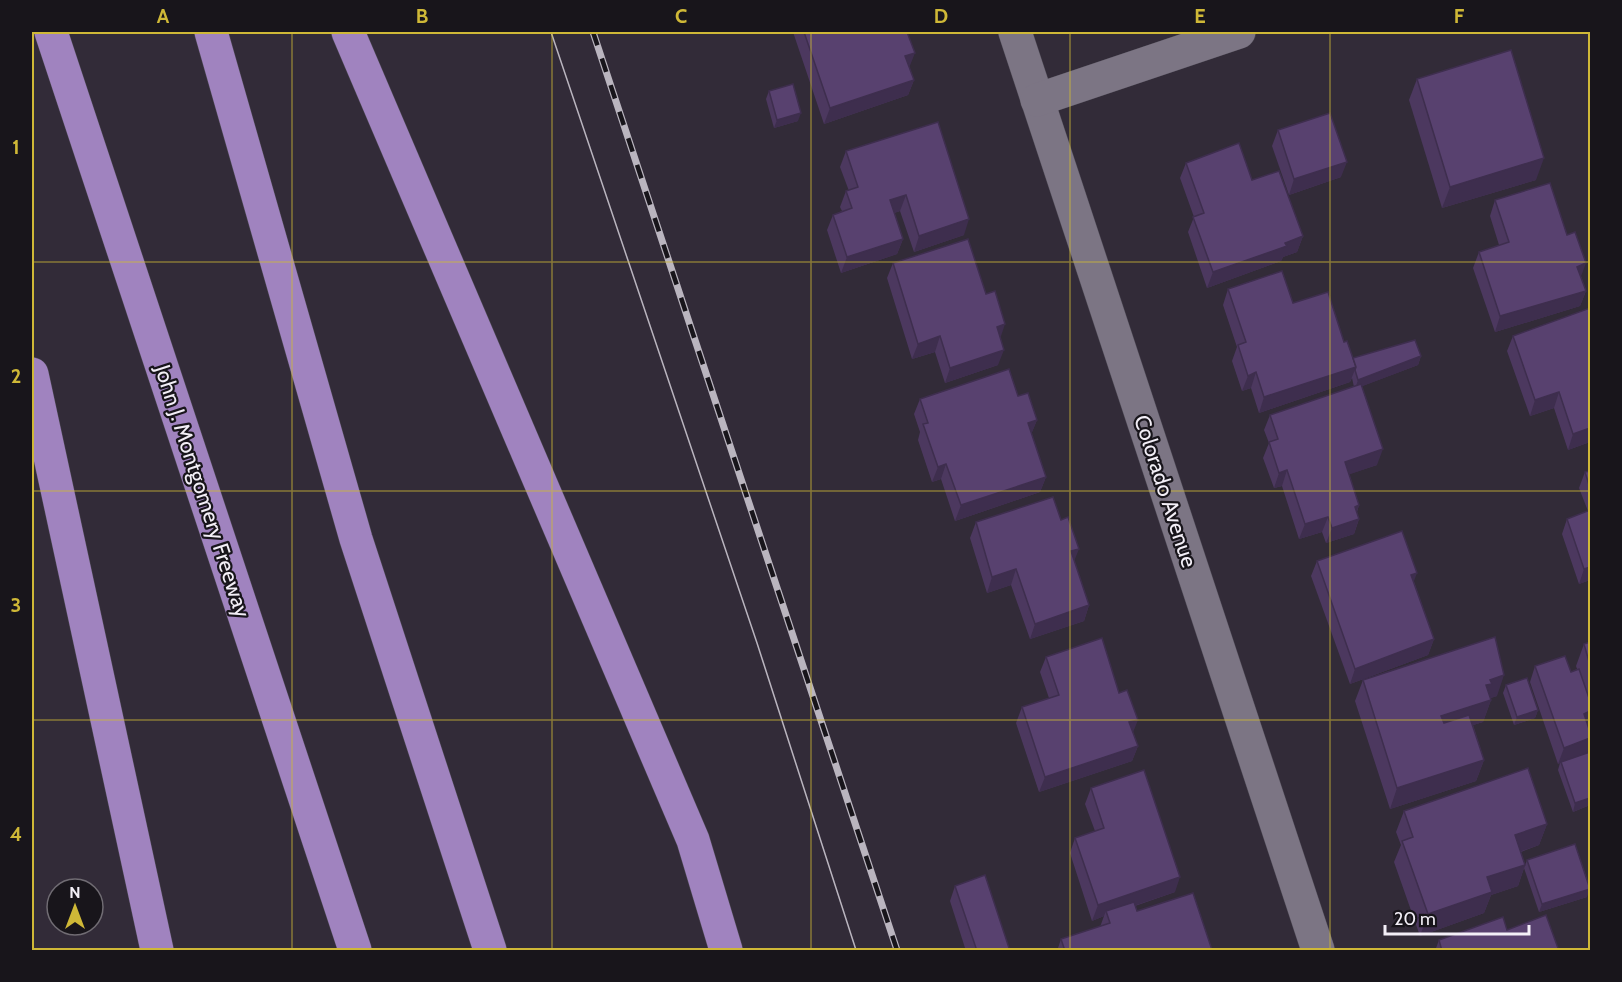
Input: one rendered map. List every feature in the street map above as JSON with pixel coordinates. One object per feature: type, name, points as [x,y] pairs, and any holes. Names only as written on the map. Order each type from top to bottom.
[{"type":"highway","name":"John J. Montgomery Freeway","points":[[51,32],[355,951]]},
{"type":"highway","points":[[211,32],[357,539],[490,951]]},
{"type":"highway","points":[[348,32],[689,829],[726,951]]},
{"type":"highway","points":[[32,374],[157,951]]},
{"type":"street","name":"Colorado Avenue","points":[[1015,32],[1318,951]]},
{"type":"street","points":[[1037,100],[1239,32]]},
{"type":"building","points":[[804,32],[907,32],[915,53],[905,56],[914,80],[830,108]]},
{"type":"building","points":[[1511,50],[1544,158],[1450,187],[1417,79]]},
{"type":"building","points":[[793,84],[801,113],[777,120],[769,91]]},
{"type":"building","points":[[1330,113],[1347,162],[1294,179],[1278,130]]},
{"type":"building","points":[[938,122],[969,219],[919,236],[906,195],[890,200],[903,239],[847,257],[833,215],[852,208],[846,191],[858,187],[846,151]]},
{"type":"building","points":[[1239,143],[1252,180],[1279,171],[1303,236],[1285,243],[1287,246],[1213,272],[1193,217],[1204,213],[1186,163]]},
{"type":"building","points":[[1550,183],[1567,235],[1575,232],[1586,263],[1577,267],[1586,291],[1500,316],[1479,252],[1509,242],[1495,200]]},
{"type":"building","points":[[968,239],[986,294],[995,291],[1005,324],[997,327],[1004,350],[950,368],[940,336],[918,344],[893,263]]},
{"type":"building","points":[[1282,271],[1293,303],[1328,292],[1344,342],[1347,341],[1356,367],[1264,397],[1256,372],[1248,376],[1238,345],[1246,342],[1228,289]]},
{"type":"building","points":[[1590,308],[1590,428],[1573,434],[1559,392],[1535,400],[1513,336]]},
{"type":"building","points":[[1415,340],[1421,356],[1358,380],[1353,358]]},
{"type":"building","points":[[1009,369],[1018,396],[1028,393],[1037,420],[1028,423],[1046,477],[961,505],[946,464],[938,467],[923,424],[928,423],[920,399]]},
{"type":"building","points":[[1361,384],[1383,449],[1345,462],[1359,505],[1355,507],[1359,519],[1332,528],[1328,517],[1305,524],[1287,470],[1279,473],[1269,442],[1278,439],[1270,415]]},
{"type":"building","points":[[1590,471],[1590,488],[1585,472]]},
{"type":"building","points":[[1053,497],[1061,520],[1068,517],[1079,549],[1071,551],[1089,605],[1035,624],[1016,569],[992,577],[976,522]]},
{"type":"building","points":[[1590,510],[1590,567],[1584,569],[1567,519]]},
{"type":"building","points":[[1402,531],[1417,573],[1411,575],[1434,639],[1355,669],[1317,561]]},
{"type":"building","points":[[1495,637],[1504,675],[1490,680],[1492,684],[1486,685],[1491,700],[1441,716],[1444,723],[1469,715],[1484,760],[1397,788],[1363,680]]},
{"type":"building","points":[[1102,638],[1119,693],[1127,690],[1138,720],[1129,722],[1138,746],[1045,777],[1022,707],[1059,695],[1046,657]]},
{"type":"building","points":[[1590,642],[1590,665],[1584,644]]},
{"type":"building","points":[[1565,656],[1571,672],[1579,669],[1590,701],[1590,711],[1584,714],[1590,738],[1564,748],[1535,666]]},
{"type":"building","points":[[1527,678],[1538,710],[1517,717],[1506,685]]},
{"type":"building","points":[[1590,752],[1590,798],[1575,803],[1561,762]]},
{"type":"building","points":[[1528,768],[1547,824],[1515,835],[1525,865],[1487,877],[1492,892],[1428,914],[1402,841],[1413,837],[1404,811]]},
{"type":"building","points":[[1144,770],[1180,877],[1098,905],[1075,838],[1104,828],[1091,788]]},
{"type":"building","points":[[1575,844],[1590,889],[1542,904],[1527,860]]},
{"type":"building","points":[[985,875],[1010,951],[977,951],[955,886]]},
{"type":"building","points":[[1193,893],[1212,950],[1065,951],[1061,939],[1110,923],[1106,911],[1134,902],[1137,911]]},
{"type":"building","points":[[1546,915],[1559,951],[1442,951],[1439,940],[1503,917],[1507,930]]},
{"type":"tram line","points":[[551,32],[757,643],[856,950]]},
{"type":"railway","points":[[593,32],[897,950]]}]
